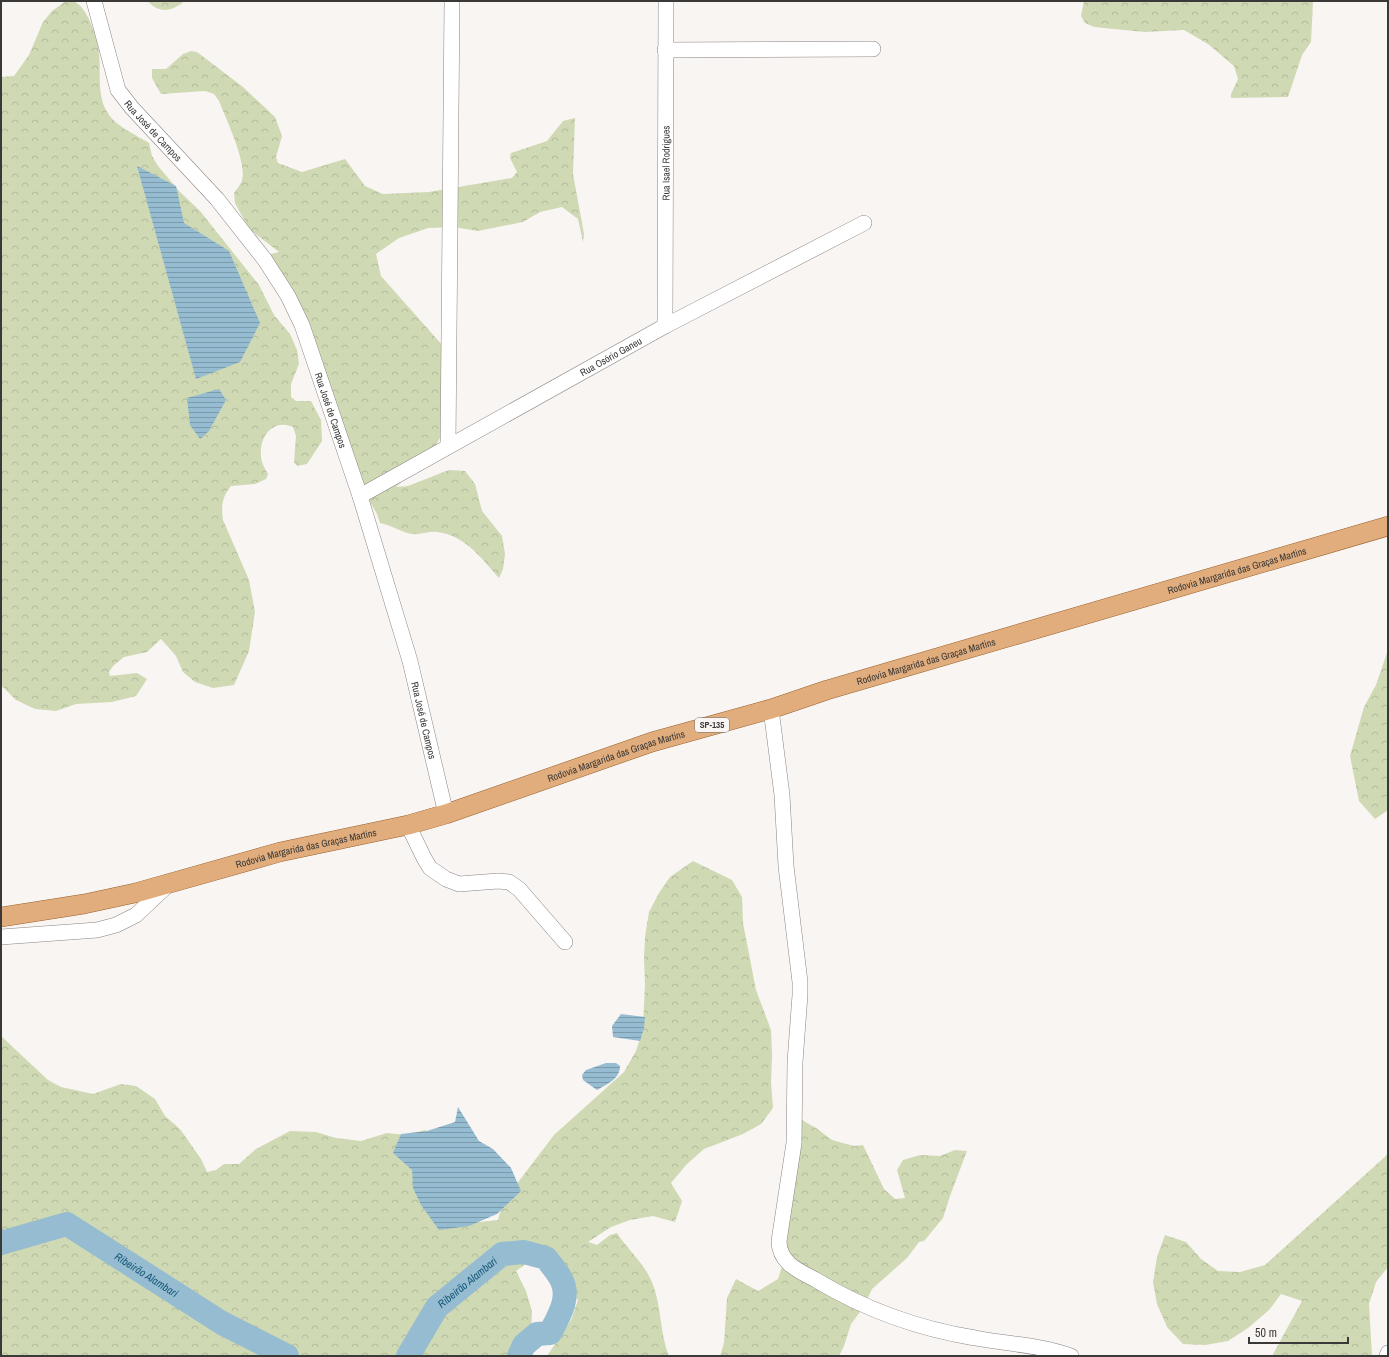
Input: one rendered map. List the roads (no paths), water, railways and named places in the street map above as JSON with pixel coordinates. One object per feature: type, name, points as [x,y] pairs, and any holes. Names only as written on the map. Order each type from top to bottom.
[{"type":"main road","name":"Rodovia Margarida das Graças Martins","points":[[1,917],[84,904],[135,893],[280,852],[408,825],[446,814],[652,742],[771,709],[827,690],[1388,526]]},
{"type":"street","name":"Rua José de Campos","points":[[94,1],[118,90],[217,199],[265,260],[288,296],[302,325],[360,496],[410,661],[446,814]]},
{"type":"street","points":[[448,446],[452,1]]},
{"type":"street","name":"Rua Isael Rodrigues","points":[[665,326],[666,1]]},
{"type":"street","points":[[665,50],[873,49]]},
{"type":"street","name":"Rua Osório Ganeu","points":[[360,496],[665,326],[864,223]]},
{"type":"street","points":[[771,709],[782,795],[786,866],[800,982],[800,1008],[795,1062],[795,1131],[779,1241],[782,1255],[798,1270],[843,1295],[898,1318],[974,1338],[1055,1350],[1071,1356]]},
{"type":"street","points":[[408,825],[430,868],[446,879],[459,884],[498,881],[508,882],[519,890],[565,942]]},
{"type":"street","points":[[1,937],[97,930],[116,925],[140,911],[171,883]]},
{"type":"water","points":[[137,166],[176,186],[184,223],[229,251],[260,323],[240,362],[196,379]]},
{"type":"water","points":[[219,389],[226,400],[209,431],[200,439],[190,425],[187,398]]},
{"type":"water","points":[[621,1014],[645,1017],[644,1028],[640,1041],[613,1037],[612,1026]]},
{"type":"water","points":[[606,1063],[616,1063],[620,1066],[618,1074],[612,1081],[597,1090],[583,1080],[582,1075],[586,1070]]},
{"type":"water","points":[[458,1107],[479,1141],[493,1149],[511,1168],[521,1191],[497,1214],[469,1226],[439,1230],[421,1205],[413,1188],[412,1170],[393,1153],[401,1134],[427,1131],[455,1122]]},
{"type":"waterway","name":"Ribeirão Alambari","points":[[1,1243],[67,1224],[222,1323],[287,1356]]},
{"type":"waterway","name":"Ribeirão Alambari","points":[[408,1356],[437,1307],[502,1254],[524,1252],[546,1258],[561,1279],[565,1293],[563,1306],[550,1333],[537,1334],[524,1345],[519,1356]]}]
